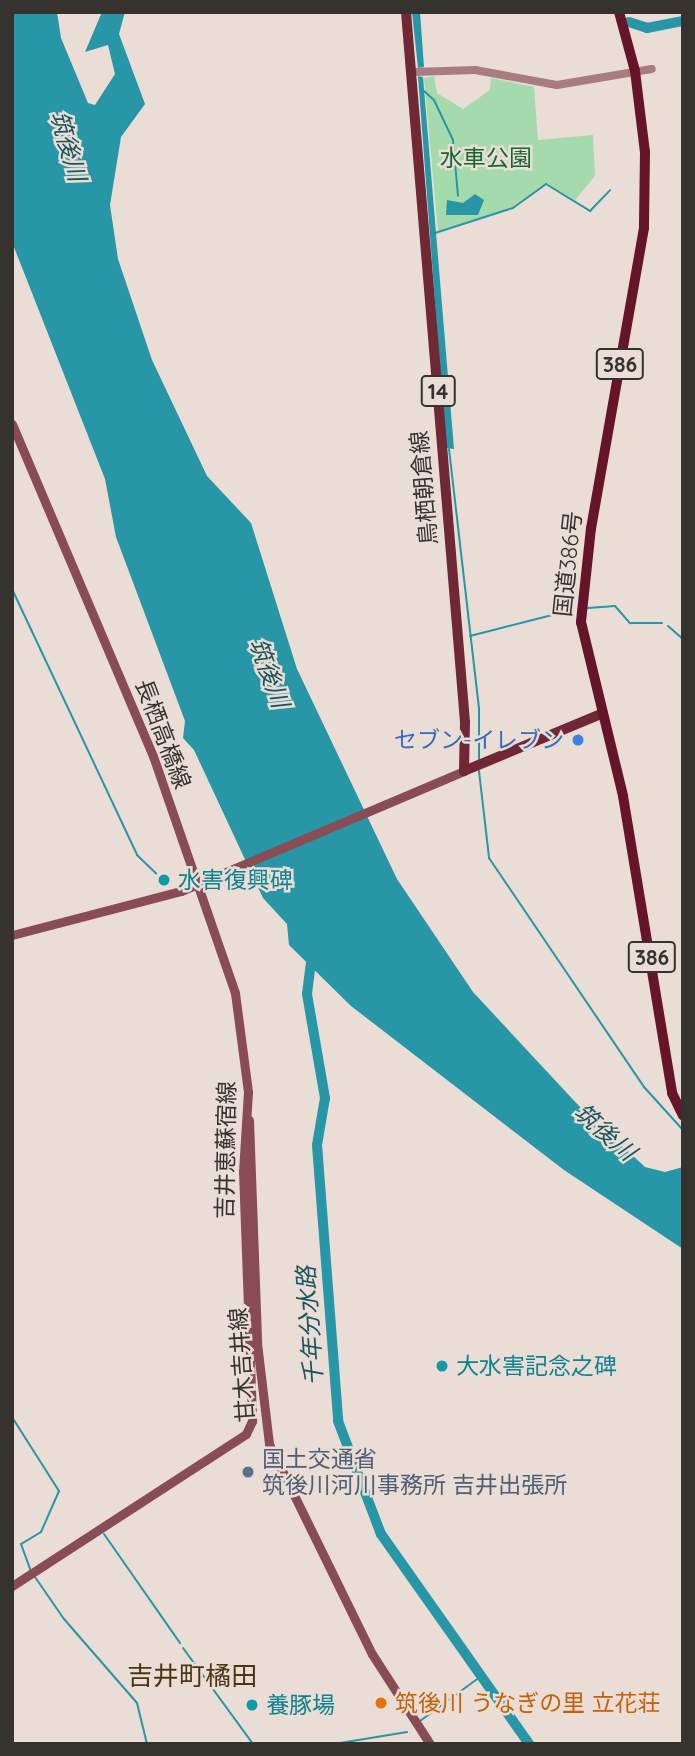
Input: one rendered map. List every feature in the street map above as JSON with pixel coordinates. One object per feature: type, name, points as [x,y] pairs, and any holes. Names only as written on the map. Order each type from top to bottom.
[{"type":"highway","name":"国道386号","points":[[619,12],[635,71],[645,152],[644,228],[581,600],[584,641],[623,796],[672,1093],[683,1116]]},
{"type":"main road","name":"鳥栖朝倉線","points":[[406,12],[415,72],[465,722],[464,771]]},
{"type":"main road","name":"長栖高橋線","points":[[12,424],[153,756],[199,884]]},
{"type":"main road","points":[[12,935],[199,884],[601,715]]},
{"type":"main road","name":"吉井恵蘇宿線","points":[[12,1586],[251,1429],[243,1171],[247,1111],[244,1040],[235,993],[199,884]]},
{"type":"main road","name":"甘木吉井線","points":[[247,1111],[258,1355],[269,1444],[372,1654],[430,1744]]},
{"type":"street","points":[[415,72],[489,72],[557,85],[652,69]]},
{"type":"green space","name":"水車公園","points":[[434,76],[437,93],[463,109],[490,90],[491,78],[534,87],[538,140],[593,135],[595,176],[575,200],[545,183],[513,207],[438,231],[424,78]]},
{"type":"water","name":"筑後川","points":[[12,12],[57,12],[61,38],[88,103],[95,105],[115,74],[108,45],[85,52],[102,12],[125,12],[119,34],[145,104],[121,137],[110,205],[118,259],[152,360],[207,476],[251,523],[297,669],[397,879],[473,992],[579,1106],[645,1167],[665,1172],[683,1167],[683,1249],[564,1170],[351,1006],[289,945],[287,924],[263,898],[194,750],[183,738],[185,721],[116,537],[105,479],[12,242]]},
{"type":"water","points":[[412,12],[420,12],[424,67],[418,68]]},
{"type":"water","points":[[418,76],[423,77],[454,449],[446,448]]},
{"type":"water","points":[[475,194],[484,200],[478,215],[446,215],[447,200],[463,203]]},
{"type":"waterway","points":[[629,22],[647,28],[683,21]]},
{"type":"waterway","points":[[424,91],[434,100],[453,140],[458,196]]},
{"type":"waterway","points":[[435,233],[513,208],[546,184],[590,211],[610,190]]},
{"type":"waterway","points":[[449,449],[479,708],[479,760]]},
{"type":"waterway","points":[[12,589],[137,855],[169,886]]},
{"type":"waterway","points":[[588,608],[615,606],[630,623],[662,623]]},
{"type":"waterway","points":[[470,636],[572,610]]},
{"type":"waterway","points":[[668,626],[683,639]]},
{"type":"waterway","points":[[479,771],[489,858],[644,1087],[683,1130]]},
{"type":"waterway","name":"千年分水路","points":[[312,954],[307,994],[325,1098],[317,1145],[338,1421],[381,1534],[529,1744]]},
{"type":"waterway","points":[[12,1417],[59,1491],[41,1532],[21,1544],[30,1569]]},
{"type":"waterway","points":[[104,1534],[180,1643]]},
{"type":"waterway","points":[[35,1577],[64,1619],[137,1703],[147,1744]]},
{"type":"waterway","points":[[183,1648],[253,1744]]},
{"type":"waterway","points":[[420,1721],[480,1677]]},
{"type":"waterway","points":[[334,1744],[407,1732]]},
{"type":"place","name":"セブン-イレブン","points":[[578,740]]},
{"type":"place","name":"水害復興碑","points":[[164,880]]},
{"type":"place","name":"大水害記念之碑","points":[[442,1366]]},
{"type":"place","name":"国土交通省 筑後川河川事務所 吉井出張所","points":[[248,1472]]},
{"type":"place","name":"筑後川 うなぎの里 立花荘","points":[[381,1703]]},
{"type":"place","name":"養豚場","points":[[252,1705]]},
{"type":"district","name":"吉井町橘田","points":[[192,1676]]}]
